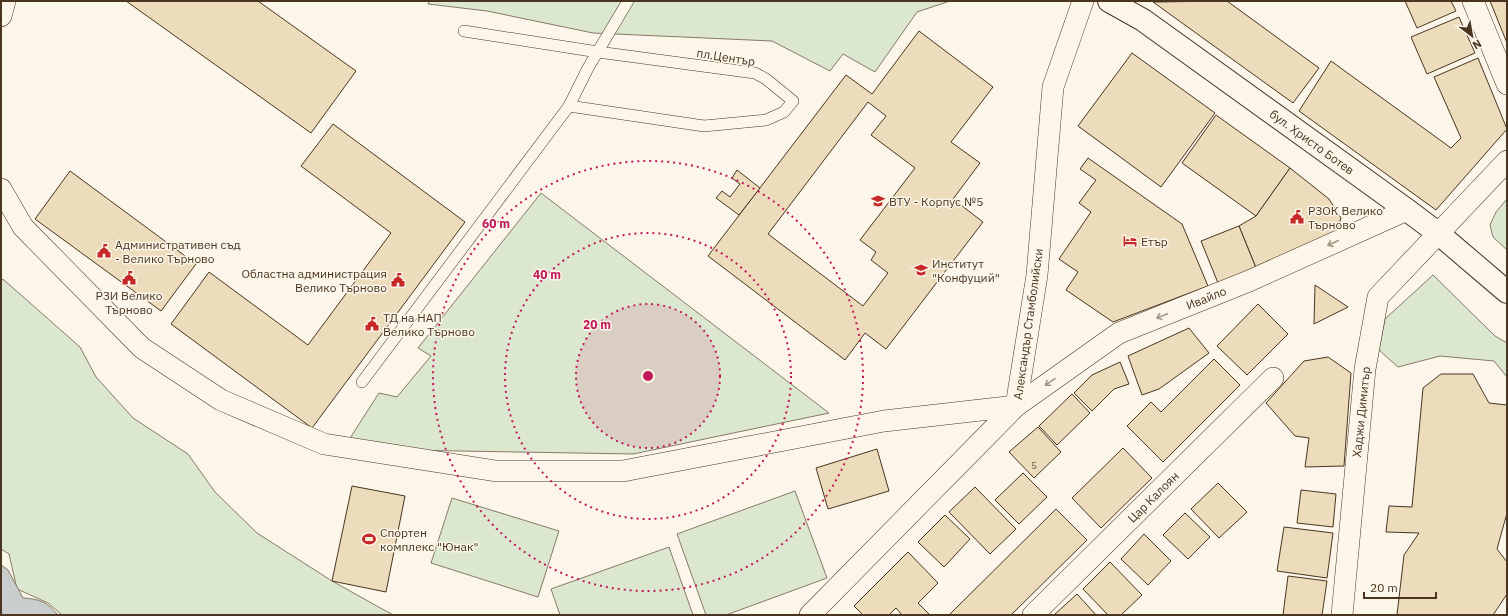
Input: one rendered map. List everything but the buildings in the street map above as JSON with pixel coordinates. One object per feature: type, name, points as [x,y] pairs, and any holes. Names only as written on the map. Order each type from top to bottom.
[{"type":"main road","name":"бул. Христо Ботев","points":[[1109,1],[1143,20],[1407,210],[1439,234],[1507,292]]},
{"type":"street","points":[[1,16],[5,1]]},
{"type":"street","name":"Александър Стамболийски","points":[[810,615],[1016,406],[1037,275],[1053,87],[1083,1]]},
{"type":"street","points":[[1473,1],[1507,84]]},
{"type":"street","name":"Хаджи Димитър","points":[[1342,615],[1365,369],[1378,297],[1507,161]]},
{"type":"street","points":[[1,189],[23,227],[142,348],[221,400],[324,444],[496,471],[623,471],[884,421],[1016,406]]},
{"type":"street","name":"Ивайло","points":[[1016,406],[1119,333],[1249,281],[1407,210]]},
{"type":"street","name":"Цар Калоян","points":[[1033,615],[1273,378]]},
{"type":"lane","points":[[362,382],[569,106],[628,1]]},
{"type":"lane","name":"пл.Център","points":[[464,31],[598,52],[755,73],[766,79],[793,101],[784,112],[766,120],[704,126],[569,106]]},
{"type":"green space","points":[[429,1],[950,1],[917,12],[875,72],[843,54],[830,71],[772,41],[593,33],[487,11],[428,4]]},
{"type":"green space","points":[[541,193],[829,413],[633,454],[343,449],[379,393],[397,397],[431,356],[418,348]]},
{"type":"green space","points":[[1507,199],[1507,250],[1493,237],[1490,225],[1496,212]]},
{"type":"green space","points":[[1433,275],[1495,336],[1507,343],[1507,377],[1494,361],[1440,356],[1398,367],[1379,350],[1385,319]]},
{"type":"green space","points":[[1,279],[80,347],[96,377],[133,418],[188,454],[215,492],[257,533],[332,581],[393,615],[62,615],[48,603],[17,589],[9,554],[1,549]]},
{"type":"green space","points":[[795,491],[827,578],[726,615],[706,615],[677,534]]},
{"type":"green space","points":[[452,498],[559,531],[538,597],[431,563]]},
{"type":"green space","points":[[669,547],[693,615],[560,615],[551,589]]},
{"type":"shaded area","points":[[1,565],[8,570],[23,598],[43,602],[58,615],[1,615]]},
{"type":"place","name":"ВТУ - Корпус №5","points":[[878,201]]},
{"type":"place","name":"РЗОК Велико Търново","points":[[1297,217]]},
{"type":"place","name":"Етър","points":[[1130,241]]},
{"type":"place","name":"Административен съд - Велико Търново","points":[[104,251]]},
{"type":"place","name":"Институт \"Конфуций\"","points":[[921,270]]},
{"type":"place","name":"РЗИ Велико Търново","points":[[129,278]]},
{"type":"place","name":"Областна администрация Велико Търново","points":[[398,280]]},
{"type":"place","name":"ТД на НАП Велико Търново","points":[[372,324]]},
{"type":"place","name":"Спортен комплекс \"Юнак\"","points":[[369,539]]}]
